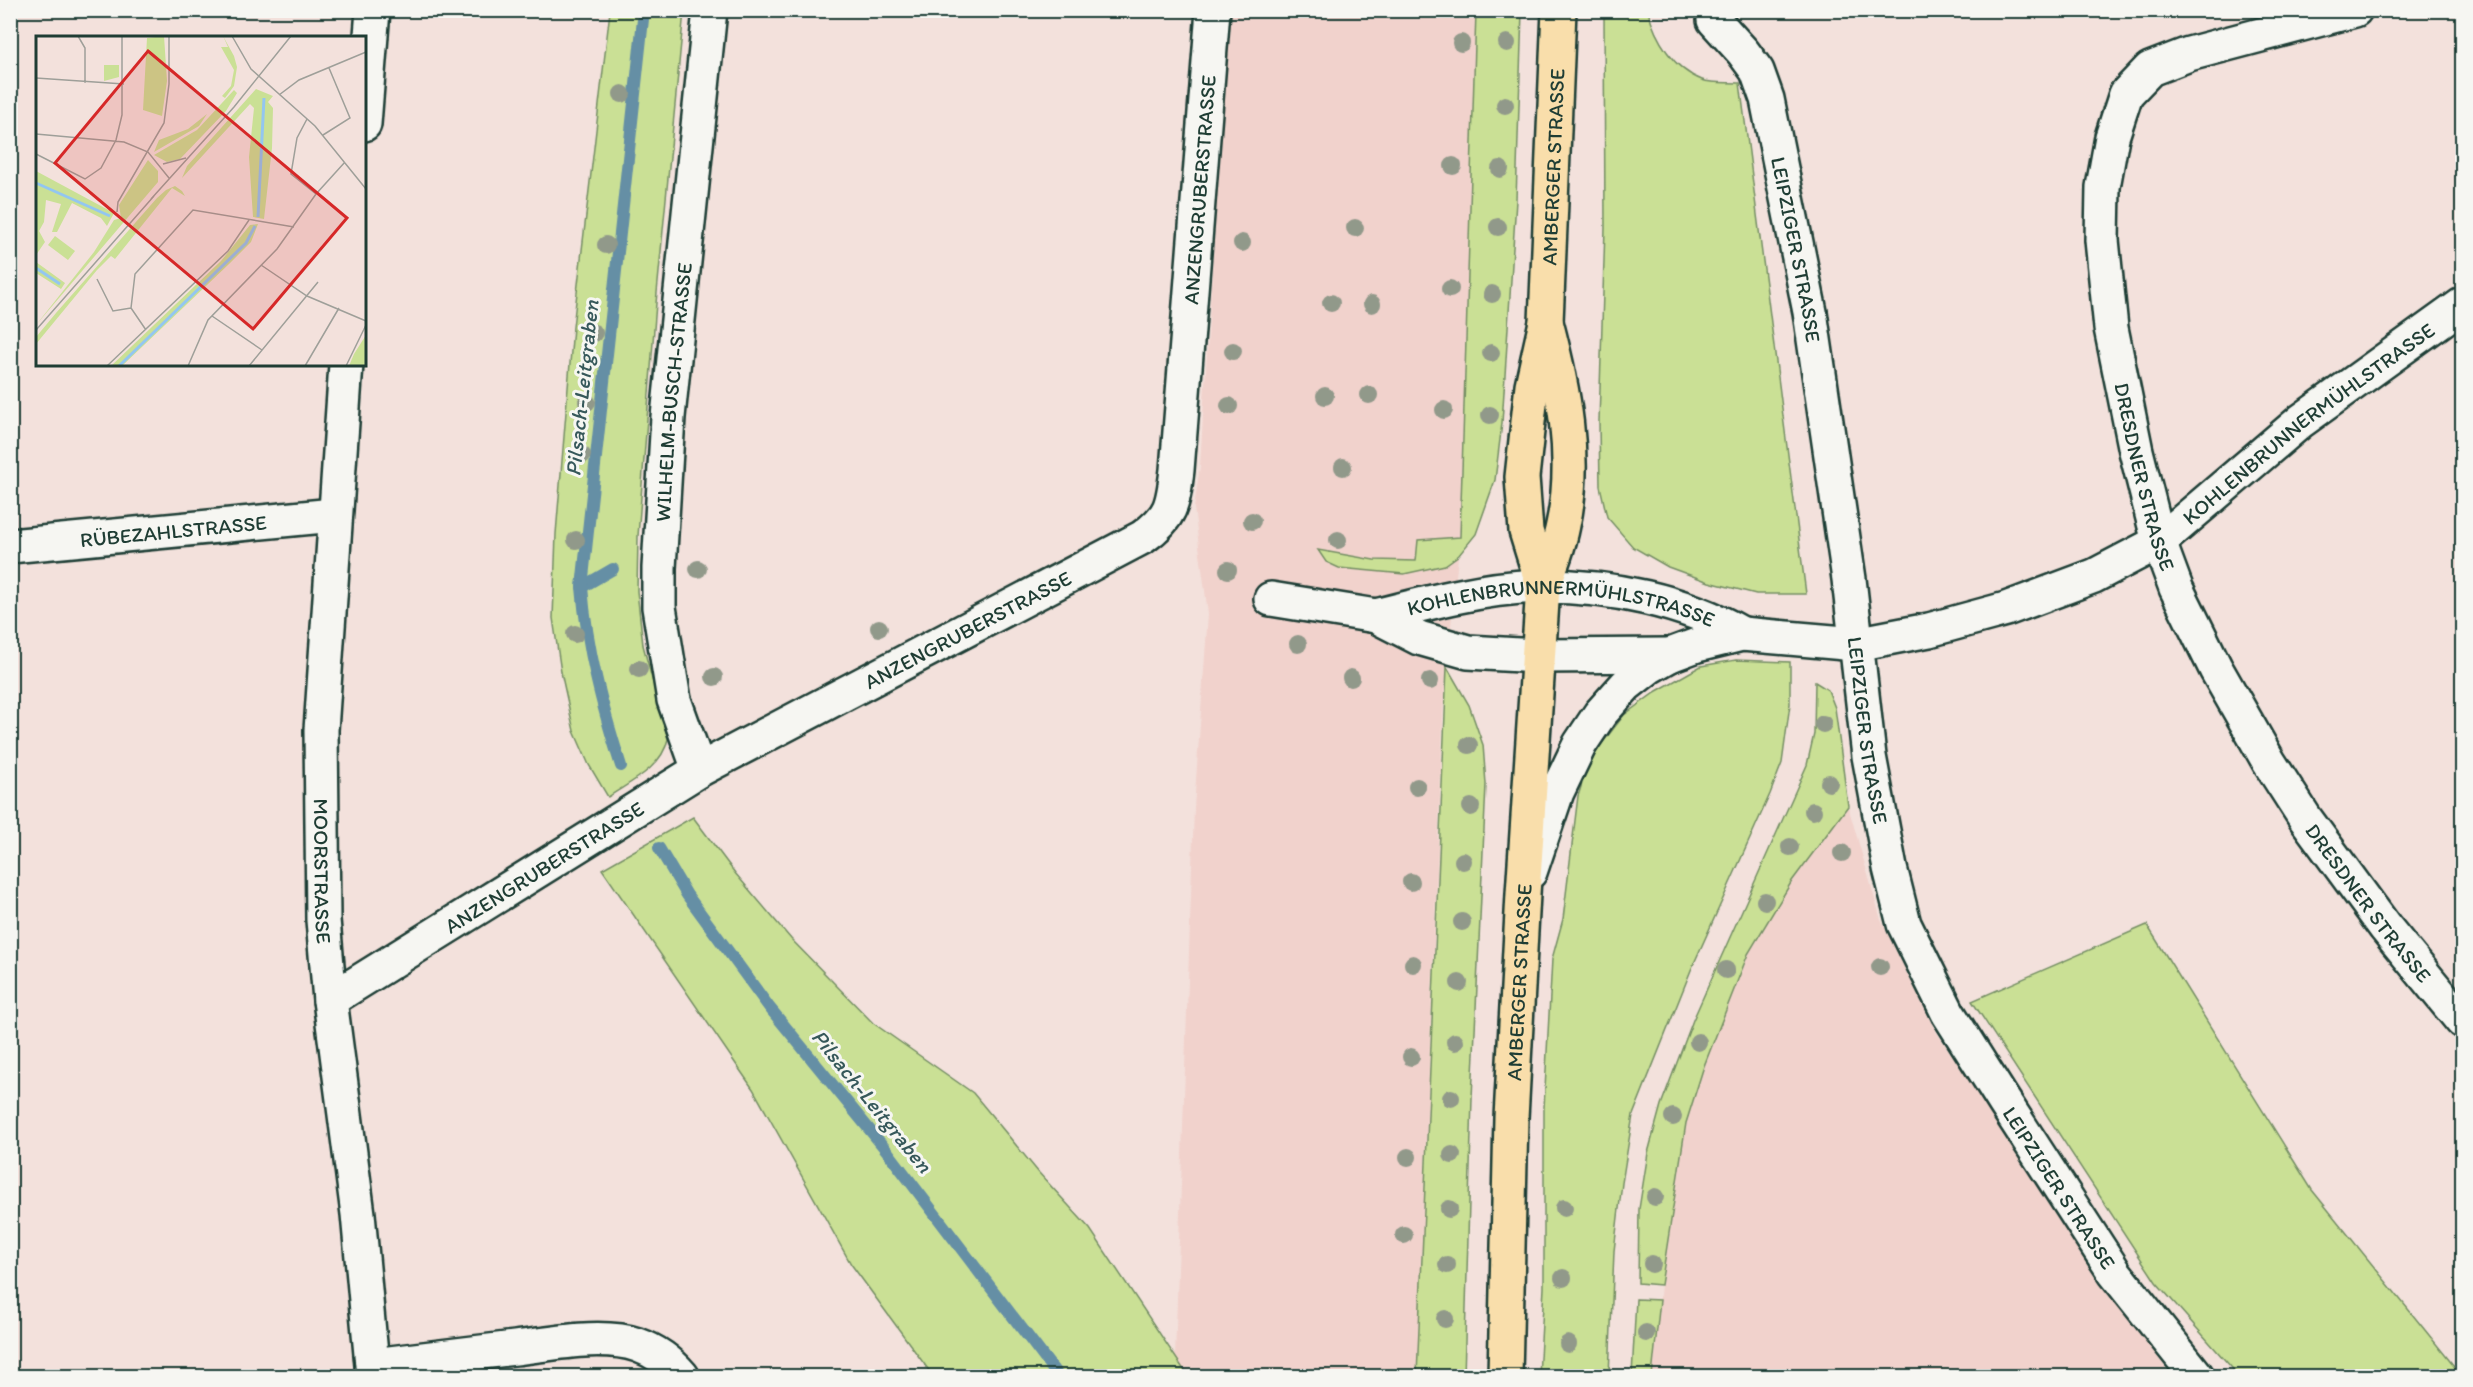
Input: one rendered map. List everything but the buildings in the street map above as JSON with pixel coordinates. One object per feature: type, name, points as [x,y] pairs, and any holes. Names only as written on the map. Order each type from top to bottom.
[{"type":"main road","name":"AMBERGER STRASSE","points":[[1543,586],[1526,531],[1522,477],[1532,385],[1546,322],[1559,10]]},
{"type":"main road","name":"AMBERGER STRASSE","points":[[1505,1377],[1511,1118],[1543,586],[1558,546],[1568,495],[1565,403],[1546,322]]},
{"type":"street","points":[[366,99],[373,10]]},
{"type":"street","name":"WILHELM-BUSCH-STRASSE","points":[[699,770],[674,700],[659,607],[659,568],[668,417],[710,10]]},
{"type":"street","name":"ANZENGRUBERSTRASSE","points":[[330,1000],[699,770],[1143,537],[1159,526],[1173,504],[1178,458],[1213,10]]},
{"type":"street","name":"DRESDNER STRASSE","points":[[2355,10],[2189,54],[2150,69],[2126,94],[2112,137],[2105,177],[2102,240],[2111,328],[2136,451],[2159,542],[2176,588],[2216,669],[2269,762],[2305,818],[2385,927],[2457,1004]]},
{"type":"street","name":"LEIPZIGER STRASSE","points":[[1714,20],[1757,71],[1767,99],[1810,312],[1849,579],[1869,756],[1890,868],[1905,924],[1917,952],[1969,1048],[2115,1273],[2197,1377]]},
{"type":"street","name":"KOHLENBRUNNERMÜHLSTRASSE","points":[[1523,894],[1557,792],[1580,744],[1600,714],[1626,685],[1649,667],[1670,655],[1697,645],[1742,634],[1856,644],[1929,630],[2006,609],[2094,576],[2159,542],[2301,421],[2463,305]]},
{"type":"street","name":"MOORSTRASSE","points":[[346,366],[334,515],[321,741],[323,920],[330,1000],[358,1214],[373,1371]]},
{"type":"street","name":"RÜBEZAHLSTRASSE","points":[[10,546],[334,515]]},
{"type":"street","name":"KOHLENBRUNNERMÜHLSTRASSE","points":[[1376,616],[1457,597],[1543,586],[1623,594],[1689,610],[1721,622],[1742,634]]},
{"type":"street","name":"KOHLENBRUNNERMÜHLSTRASSE","points":[[1271,599],[1376,616],[1411,634],[1446,647],[1492,655],[1670,655]]},
{"type":"street","points":[[373,1371],[574,1341],[613,1340],[637,1345],[657,1354],[675,1367],[682,1377]]},
{"type":"shaded area","points":[[1228,11],[1476,11],[1460,537],[1444,696],[1417,1376],[1188,1376],[1175,1357],[1194,808],[1208,614],[1194,508],[1200,466]]},
{"type":"shaded area","points":[[1848,806],[1881,920],[1935,1030],[2171,1376],[1652,1376],[1661,1285],[1686,1123],[1704,1066],[1748,954],[1792,881]]},
{"type":"green space","points":[[610,11],[684,11],[656,303],[638,536],[637,591],[643,645],[668,739],[665,749],[652,766],[608,797],[589,765],[574,731],[561,672],[553,618],[556,534],[573,327]]},
{"type":"green space","points":[[1476,11],[1522,11],[1516,200],[1502,423],[1495,480],[1476,534],[1459,555],[1445,565],[1404,574],[1339,568],[1326,562],[1318,550],[1374,560],[1416,561],[1418,540],[1460,537]]},
{"type":"green space","points":[[1604,11],[1648,11],[1655,32],[1667,51],[1682,68],[1702,80],[1740,83],[1806,594],[1756,594],[1709,582],[1668,567],[1633,547],[1607,517],[1600,486],[1599,422],[1605,228]]},
{"type":"green space","points":[[1736,660],[1790,662],[1790,704],[1782,763],[1691,970],[1633,1115],[1614,1251],[1609,1376],[1539,1376],[1544,1288],[1544,1108],[1552,959],[1563,919],[1578,796],[1586,771],[1600,746],[1624,715],[1657,691],[1701,666]]},
{"type":"green space","points":[[1447,667],[1469,705],[1483,745],[1486,784],[1472,1098],[1464,1376],[1417,1376]]},
{"type":"green space","points":[[1815,682],[1828,690],[1835,708],[1848,806],[1792,881],[1748,954],[1704,1066],[1686,1123],[1661,1285],[1638,1283],[1639,1209],[1648,1153],[1661,1105],[1693,1020],[1807,765],[1814,734]]},
{"type":"green space","points":[[693,817],[735,873],[791,939],[873,1023],[973,1093],[1039,1173],[1090,1229],[1188,1376],[933,1376],[851,1264],[753,1089],[602,869]]},
{"type":"green space","points":[[2147,925],[2312,1190],[2462,1376],[2239,1376],[2156,1282],[1972,1001]]},
{"type":"green space","points":[[1636,1299],[1660,1300],[1652,1376],[1632,1376]]},
{"type":"waterway","name":"Pilsach-Leitgraben","points":[[621,766],[596,678],[582,587],[644,10]]},
{"type":"waterway","points":[[582,587],[613,569]]},
{"type":"waterway","name":"Pilsach-Leitgraben","points":[[659,848],[687,895],[769,1007],[887,1151],[1058,1376]]}]
